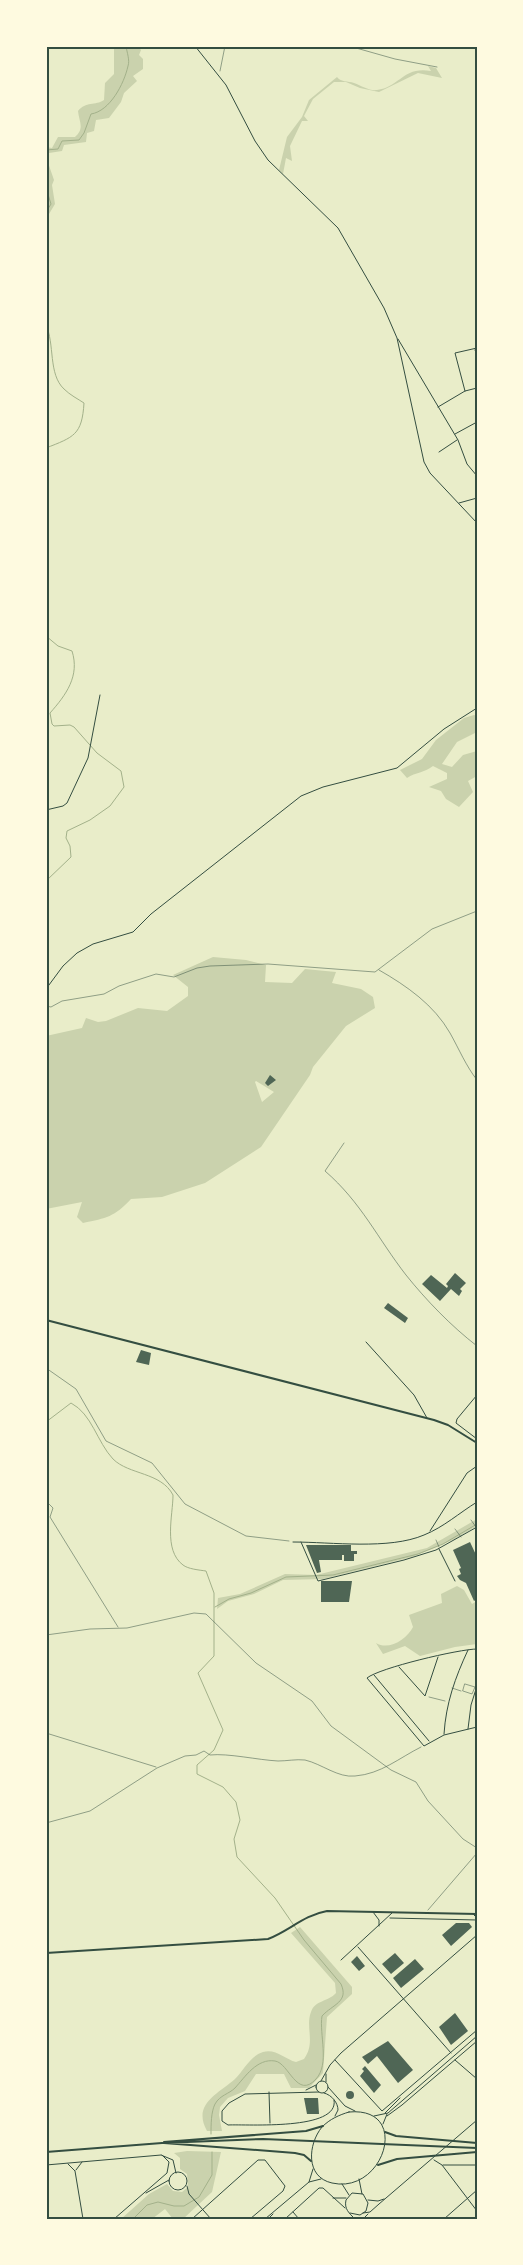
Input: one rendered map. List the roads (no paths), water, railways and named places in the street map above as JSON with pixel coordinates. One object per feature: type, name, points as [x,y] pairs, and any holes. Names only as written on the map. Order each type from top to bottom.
[{"type":"main road","points":[[46,1320],[428,1418],[448,1425],[477,1443]]},
{"type":"main road","points":[[46,1953],[260,1940],[279,1935],[310,1916],[326,1911],[477,1914]]},
{"type":"main road","points":[[162,2142],[168,2140],[306,2131],[323,2126]]},
{"type":"main road","points":[[385,2132],[396,2136],[477,2143]]},
{"type":"main road","points":[[46,2152],[162,2142],[263,2139],[477,2148]]},
{"type":"main road","points":[[162,2142],[169,2145],[206,2145],[295,2153],[304,2155],[311,2161]]},
{"type":"main road","points":[[378,2165],[392,2160],[477,2152]]},
{"type":"street","points":[[46,49],[52,46]]},
{"type":"street","points":[[195,46],[220,76],[255,141],[268,160],[341,232],[384,308],[397,338],[458,440],[467,464],[477,476]]},
{"type":"street","points":[[397,338],[424,462],[430,473],[477,523]]},
{"type":"street","points":[[465,391],[455,353],[476,349],[477,355]]},
{"type":"street","points":[[437,407],[465,391],[477,388]]},
{"type":"street","points":[[455,435],[477,422]]},
{"type":"street","points":[[439,452],[458,440]]},
{"type":"street","points":[[459,504],[477,498]]},
{"type":"street","points":[[46,810],[60,807],[67,803],[90,749],[100,695]]},
{"type":"street","points":[[46,989],[73,955],[93,944],[138,929],[151,914],[301,796],[323,787],[397,768],[444,729],[477,708]]},
{"type":"street","points":[[366,1342],[414,1395],[428,1418]]},
{"type":"street","points":[[477,1395],[456,1418],[457,1426],[477,1439]]},
{"type":"street","points":[[430,1532],[467,1473],[477,1466]]},
{"type":"street","points":[[293,1542],[383,1543],[418,1537],[442,1526],[477,1502]]},
{"type":"street","points":[[301,1542],[318,1581],[404,1560],[440,1548],[476,1528],[471,1520]]},
{"type":"street","points":[[438,1521],[442,1526]]},
{"type":"street","points":[[438,1521],[438,1528]]},
{"type":"street","points":[[436,1524],[438,1528]]},
{"type":"street","points":[[455,1529],[461,1537]]},
{"type":"street","points":[[436,1540],[455,1581]]},
{"type":"street","points":[[444,1735],[448,1701],[469,1649]]},
{"type":"street","points":[[477,1649],[438,1656],[398,1667],[369,1676],[368,1680],[424,1746],[444,1735],[477,1726]]},
{"type":"street","points":[[398,1667],[425,1696],[438,1656]]},
{"type":"street","points":[[374,1674],[430,1742]]},
{"type":"street","points":[[452,1688],[463,1692],[472,1694],[475,1687],[465,1684],[463,1692]]},
{"type":"street","points":[[468,1728],[471,1705],[477,1686]]},
{"type":"street","points":[[372,1912],[379,1920],[379,1927]]},
{"type":"street","points":[[341,1960],[390,1918],[393,1912]]},
{"type":"street","points":[[472,1914],[477,1919]]},
{"type":"street","points":[[390,1918],[477,1919]]},
{"type":"street","points":[[303,2091],[317,2085],[334,2060],[477,1935]]},
{"type":"street","points":[[358,1946],[451,2053]]},
{"type":"street","points":[[334,2060],[382,2112],[477,2030]]},
{"type":"street","points":[[383,2125],[388,2113],[477,2036]]},
{"type":"street","points":[[386,2116],[402,2105],[477,2041]]},
{"type":"street","points":[[455,2060],[477,2079]]},
{"type":"street","points":[[327,2071],[326,2083],[328,2087],[345,2106],[373,2116],[381,2116],[388,2113]]},
{"type":"street","points":[[321,2081],[326,2083]]},
{"type":"street","points":[[317,2085],[319,2092]]},
{"type":"street","points":[[323,2093],[328,2087]]},
{"type":"street","points":[[334,2100],[334,2110],[318,2120],[228,2125],[222,2121],[222,2111],[229,2103],[245,2094],[269,2092],[303,2091],[329,2095],[334,2100],[338,2108],[335,2117]]},
{"type":"street","points":[[269,2092],[270,2124]]},
{"type":"street","points":[[381,2116],[402,2095]]},
{"type":"street","points":[[322,2179],[313,2168],[311,2161],[314,2142],[323,2126],[335,2117],[355,2111]]},
{"type":"street","points":[[266,2219],[309,2182],[322,2179],[342,2184],[360,2179],[378,2165],[385,2145],[385,2132],[383,2125],[373,2116]]},
{"type":"street","points":[[363,2219],[477,2120]]},
{"type":"street","points":[[114,2219],[169,2169],[169,2162],[161,2155]]},
{"type":"street","points":[[46,2165],[161,2155],[173,2160],[176,2173]]},
{"type":"street","points":[[434,2159],[442,2165],[477,2211]]},
{"type":"street","points":[[192,2219],[258,2160],[265,2160],[283,2180],[285,2186],[283,2191],[250,2219]]},
{"type":"street","points":[[83,2161],[77,2165],[75,2171],[83,2219]]},
{"type":"street","points":[[66,2163],[75,2171]]},
{"type":"street","points":[[442,2165],[477,2165]]},
{"type":"street","points":[[309,2182],[313,2168]]},
{"type":"street","points":[[142,2195],[170,2180],[176,2173]]},
{"type":"street","points":[[176,2173],[186,2177],[189,2194]]},
{"type":"street","points":[[360,2179],[368,2207],[363,2214],[363,2219]]},
{"type":"street","points":[[170,2180],[173,2188],[189,2194],[211,2219]]},
{"type":"street","points":[[342,2184],[348,2196],[346,2208]]},
{"type":"street","points":[[182,2190],[186,2185]]},
{"type":"street","points":[[285,2219],[319,2188],[323,2188],[346,2208],[354,2219]]},
{"type":"street","points":[[444,2219],[477,2190]]},
{"type":"street","points":[[332,2197],[341,2199],[356,2192],[363,2194]]},
{"type":"street","points":[[367,2200],[378,2201],[384,2199]]},
{"type":"street","points":[[293,2211],[299,2219]]},
{"type":"street","points":[[350,2214],[356,2216],[370,2212]]},
{"type":"waterway","points":[[46,150],[58,149],[62,141],[79,140],[84,133],[91,114],[104,108],[115,96],[129,64],[126,46]]},
{"type":"waterway","points":[[46,188],[51,204],[46,212]]},
{"type":"waterway","points":[[46,325],[59,383],[66,391],[84,403],[81,422],[75,433],[63,441],[46,448]]},
{"type":"waterway","points":[[46,636],[58,646],[72,651],[74,660],[73,677],[70,685],[50,713],[52,724],[54,726],[70,725],[74,727],[97,753],[121,771],[124,787],[110,806],[90,820],[67,831],[66,838],[70,846],[71,857],[46,881]]},
{"type":"waterway","points":[[46,1422],[71,1403],[84,1414],[113,1459],[127,1468],[161,1482],[173,1495],[170,1532],[173,1551],[183,1565],[206,1571],[214,1593],[214,1656],[198,1673],[223,1730],[214,1750],[197,1765],[197,1774],[223,1787],[236,1802],[240,1820],[234,1839],[237,1857],[275,1898],[304,1940],[341,1984],[343,1990],[343,1995],[339,2002],[322,2016],[323,2057],[320,2073],[316,2079],[304,2085],[298,2083],[280,2063],[269,2061],[257,2065],[233,2090],[217,2101],[212,2115],[211,2134]]},
{"type":"waterway","points":[[215,1607],[229,1599],[251,1593],[286,1577],[333,1575],[418,1554],[443,1544],[477,1524]]},
{"type":"waterway","points":[[133,2219],[147,2205],[158,2202],[174,2206],[184,2206],[199,2197],[212,2175],[212,2152]]}]
